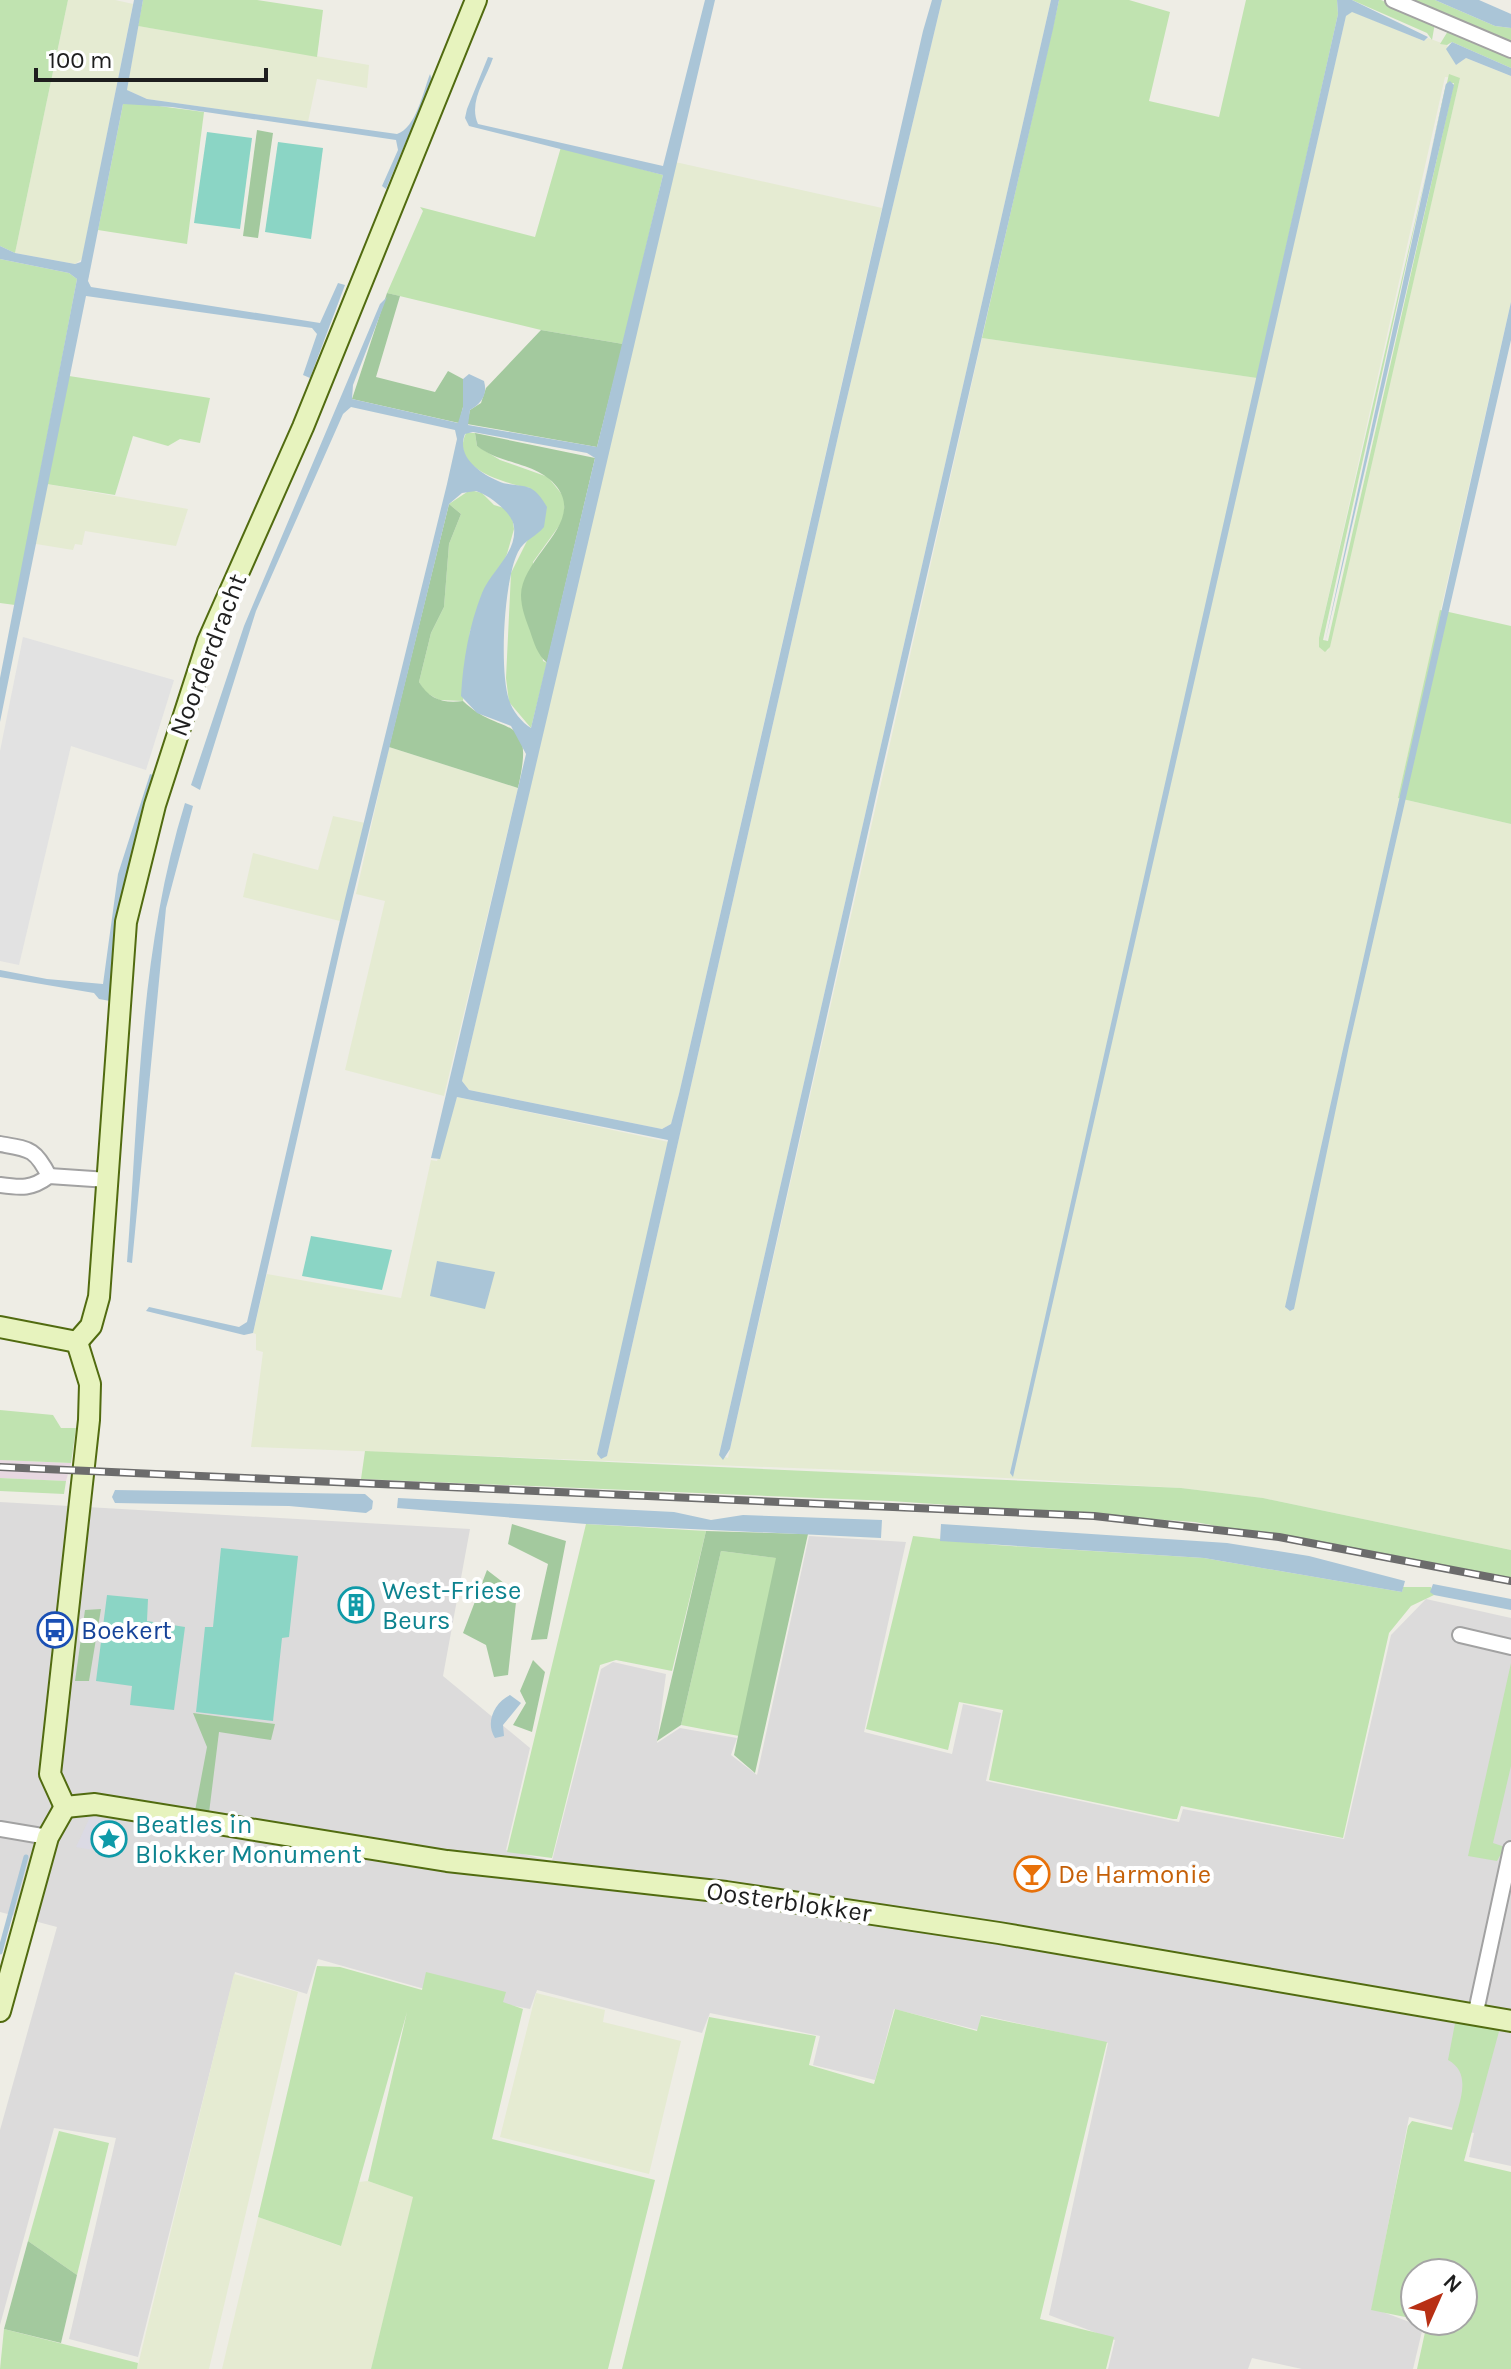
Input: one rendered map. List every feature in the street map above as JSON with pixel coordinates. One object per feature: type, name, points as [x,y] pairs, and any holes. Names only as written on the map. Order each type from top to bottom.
[{"type":"street","name":"Noorderdracht","points":[[77,1342],[97,1313],[126,922],[155,805],[208,641],[303,427],[476,0]]},
{"type":"street","points":[[1393,0],[1511,50]]},
{"type":"street","points":[[0,1144],[28,1149],[39,1156],[49,1176]]},
{"type":"street","points":[[0,1185],[24,1189],[36,1186],[49,1176],[108,1180]]},
{"type":"street","points":[[0,1327],[77,1342],[90,1384],[89,1420],[50,1774],[65,1807],[48,1837],[0,2011]]},
{"type":"street","points":[[1460,1635],[1511,1647]]},
{"type":"street","name":"Oosterblokker","points":[[65,1807],[95,1804],[447,1861],[757,1896],[1166,1960],[1511,2021]]},
{"type":"street","points":[[0,1829],[48,1837]]},
{"type":"street","points":[[1475,2016],[1511,1849]]},
{"type":"shaded area","points":[[134,0],[143,0],[127,90],[147,99],[397,134],[414,117],[430,74],[432,80],[386,189],[382,186],[398,150],[396,140],[172,107],[123,104],[88,281],[91,287],[320,323],[338,283],[345,285],[310,378],[303,375],[317,334],[312,328],[86,296],[0,722],[0,678],[77,279],[69,273],[0,259],[0,246],[15,253],[75,264],[81,262]]},
{"type":"shaded area","points":[[705,0],[715,0],[462,1081],[469,1090],[662,1129],[671,1124],[679,1094],[923,31],[932,0],[942,0],[842,419],[607,1456],[601,1459],[597,1454],[668,1140],[457,1097],[440,1159],[431,1158],[526,754],[511,726],[477,713],[461,696],[467,644],[477,605],[486,585],[508,554],[514,536],[513,522],[505,511],[476,491],[462,493],[449,504],[342,941],[253,1333],[244,1335],[146,1311],[149,1307],[239,1327],[247,1322],[344,903],[447,484],[457,439],[455,430],[351,407],[343,414],[256,611],[200,790],[191,785],[244,626],[380,304],[387,297],[353,385],[352,399],[458,423],[463,407],[463,379],[469,374],[484,381],[485,391],[480,402],[470,410],[468,425],[597,447],[663,175],[469,126],[465,118],[467,109],[488,57],[493,58],[475,107],[478,124],[663,166]],"holes":[[[473,432],[587,453],[595,458],[531,728],[518,716],[509,700],[504,668],[504,625],[513,565],[521,548],[544,527],[547,507],[533,489],[502,483],[477,468],[466,456],[463,442],[465,434]]]},
{"type":"shaded area","points":[[1051,0],[1059,0],[1053,29],[730,1449],[723,1460],[719,1455]]},
{"type":"shaded area","points":[[1337,0],[1352,0],[1428,37],[1424,41],[1352,12],[1346,16],[1013,1477],[1010,1473],[1338,14]]},
{"type":"shaded area","points":[[1435,0],[1479,0],[1511,14],[1511,28],[1495,26]]},
{"type":"shaded area","points":[[1452,42],[1511,68],[1511,76],[1466,58],[1456,65],[1446,49]]},
{"type":"shaded area","points":[[1450,81],[1454,85],[1325,642],[1446,84]]},
{"type":"shaded area","points":[[207,132],[252,138],[240,229],[194,223]]},
{"type":"shaded area","points":[[278,142],[323,148],[311,239],[265,232]]},
{"type":"shaded area","points":[[1511,302],[1511,340],[1349,1046],[1294,1309],[1290,1311],[1285,1307]]},
{"type":"shaded area","points":[[23,637],[174,680],[146,770],[71,746],[19,965],[0,961],[0,751]]},
{"type":"shaded area","points":[[150,774],[156,776],[123,889],[110,1001],[99,999],[94,993],[0,977],[0,970],[47,979],[103,984],[118,874]]},
{"type":"shaded area","points":[[185,803],[193,806],[166,908],[132,1263],[127,1262],[143,1030],[158,916]]},
{"type":"shaded area","points":[[311,1236],[392,1250],[382,1290],[302,1276]]},
{"type":"shaded area","points":[[437,1261],[495,1272],[485,1309],[430,1296]]},
{"type":"shaded area","points":[[0,1460],[71,1463],[66,1481],[0,1478]]},
{"type":"shaded area","points":[[115,1490],[365,1494],[373,1501],[372,1509],[366,1513],[289,1506],[115,1503],[112,1497]]},
{"type":"shaded area","points":[[398,1498],[674,1512],[711,1520],[743,1515],[882,1520],[881,1538],[586,1524],[397,1508]]},
{"type":"shaded area","points":[[0,1502],[470,1529],[443,1676],[530,1748],[506,1850],[552,1861],[601,1669],[613,1662],[666,1674],[657,1743],[680,1728],[737,1738],[731,1755],[757,1775],[809,1536],[906,1542],[864,1732],[952,1754],[963,1704],[1001,1713],[986,1781],[1179,1822],[1183,1809],[1344,1839],[1391,1635],[1426,1599],[1511,1618],[1511,2166],[1469,2157],[1474,2133],[1409,2117],[1372,2308],[1399,2318],[1399,2337],[1421,2337],[1413,2369],[1302,2369],[1252,2358],[1248,2369],[1108,2369],[1115,2340],[1049,2315],[1108,2043],[981,2015],[978,2030],[894,2009],[875,2080],[813,2065],[820,2036],[710,2013],[702,2033],[537,1990],[530,2009],[421,1988],[318,1959],[307,1994],[235,1972],[138,2357],[69,2339],[116,2138],[54,2128],[0,2325],[0,2130],[57,1927],[0,1912]]},
{"type":"shaded area","points":[[941,1524],[1227,1543],[1309,1556],[1405,1581],[1402,1592],[1204,1558],[940,1541]]},
{"type":"shaded area","points":[[221,1548],[298,1556],[289,1637],[282,1638],[273,1721],[196,1712],[205,1627],[213,1627]]},
{"type":"shaded area","points":[[1433,1584],[1511,1599],[1511,1610],[1434,1595],[1430,1592]]},
{"type":"shaded area","points":[[107,1595],[148,1599],[147,1621],[185,1627],[174,1710],[130,1705],[132,1686],[96,1681]]},
{"type":"shaded area","points":[[510,1695],[521,1703],[503,1725],[504,1736],[495,1738],[491,1726],[493,1714]]},
{"type":"shaded area","points":[[90,1817],[119,1822],[114,1854],[76,1847]]},
{"type":"green space","points":[[0,0],[68,0],[15,253],[0,246]]},
{"type":"green space","points":[[68,0],[115,0],[133,4],[82,259],[75,264],[15,253]]},
{"type":"green space","points":[[143,0],[257,0],[323,10],[317,57],[138,26]]},
{"type":"green space","points":[[942,0],[1051,0],[719,1455],[728,1458],[982,338],[1257,378],[1011,1476],[1346,16],[1351,11],[1424,41],[1428,38],[1447,45],[1456,65],[1466,58],[1511,76],[1511,302],[1398,798],[1511,824],[1511,1550],[1263,1498],[1181,1488],[896,1472],[251,1447],[263,1352],[256,1350],[256,1334],[253,1333],[267,1274],[401,1298],[431,1160],[437,1161],[457,1097],[669,1142],[600,1459],[607,1456],[842,419]],"holes":[[[1445,77],[1460,78],[1328,651],[1319,643],[1319,638]]]},
{"type":"green space","points":[[1059,0],[1129,0],[1170,12],[1149,101],[1219,117],[1246,0],[1337,0],[1338,14],[1257,378],[982,338]]},
{"type":"green space","points":[[1352,0],[1381,0],[1435,23],[1432,40],[1427,33]]},
{"type":"green space","points":[[1402,0],[1435,0],[1495,26],[1511,28],[1511,45]]},
{"type":"green space","points":[[138,26],[369,65],[367,88],[317,79],[308,122],[147,99],[127,90]]},
{"type":"green space","points":[[1448,31],[1511,54],[1511,68],[1452,42],[1440,44]]},
{"type":"green space","points":[[1449,74],[1460,78],[1330,647],[1325,652],[1319,647],[1319,638],[1429,159],[1323,640],[1328,641],[1454,83],[1447,84]]},
{"type":"green space","points":[[129,102],[204,112],[187,244],[98,230],[123,104]]},
{"type":"green space","points":[[257,130],[273,133],[258,238],[243,236]]},
{"type":"green space","points":[[561,147],[663,175],[623,344],[541,330],[387,293],[423,211],[420,207],[535,237]]},
{"type":"green space","points":[[675,162],[882,208],[679,1094],[671,1124],[662,1129],[469,1090],[462,1081]]},
{"type":"green space","points":[[0,259],[69,273],[77,279],[15,605],[0,603]]},
{"type":"green space","points":[[387,293],[400,296],[376,377],[435,392],[448,371],[463,379],[463,407],[459,423],[352,399]]},
{"type":"green space","points":[[541,330],[623,344],[597,447],[467,424],[470,410],[481,403],[486,388]]},
{"type":"green space","points":[[69,376],[210,398],[200,443],[180,439],[168,446],[133,436],[115,495],[47,484]]},
{"type":"green space","points":[[466,433],[475,433],[477,446],[500,460],[548,477],[564,497],[564,519],[533,562],[543,661],[547,663],[531,728],[509,702],[506,678],[511,573],[528,539],[530,488],[494,478],[472,465],[465,456],[463,445]]},
{"type":"green space","points":[[475,433],[595,458],[547,663],[534,644],[521,595],[531,567],[558,527],[564,501],[557,487],[540,473],[477,446]]},
{"type":"green space","points":[[47,484],[188,509],[176,546],[85,531],[82,545],[75,544],[73,550],[36,544]]},
{"type":"green space","points":[[470,490],[482,493],[494,505],[504,508],[512,516],[514,529],[507,554],[470,631],[463,701],[439,700],[425,692],[419,682],[431,633],[444,607],[449,544],[461,514],[449,504]]},
{"type":"green space","points":[[449,504],[461,514],[449,544],[444,607],[431,633],[419,682],[432,696],[443,701],[463,701],[519,736],[523,747],[518,788],[389,747]]},
{"type":"green space","points":[[1440,610],[1511,626],[1511,824],[1398,798]]},
{"type":"green space","points":[[389,747],[518,788],[444,1096],[345,1070],[385,901],[356,894]]},
{"type":"green space","points":[[333,816],[365,823],[340,921],[243,897],[253,853],[318,870]]},
{"type":"green space","points":[[0,1410],[53,1415],[61,1428],[76,1428],[71,1463],[0,1460]]},
{"type":"green space","points":[[365,1451],[1181,1488],[1263,1498],[1511,1550],[1511,1580],[1195,1522],[891,1501],[361,1479]]},
{"type":"green space","points":[[0,1478],[66,1481],[64,1494],[0,1491]]},
{"type":"green space","points":[[512,1524],[566,1541],[547,1639],[531,1640],[548,1564],[508,1544]]},
{"type":"green space","points":[[586,1524],[706,1531],[672,1671],[616,1660],[600,1665],[552,1858],[507,1852]]},
{"type":"green space","points":[[706,1531],[808,1534],[755,1773],[734,1755],[776,1558],[721,1551],[681,1725],[657,1741]]},
{"type":"green space","points":[[913,1536],[996,1545],[1204,1558],[1402,1592],[1403,1587],[1431,1587],[1434,1595],[1411,1606],[1389,1633],[1343,1838],[1181,1806],[1177,1819],[1173,1819],[989,1780],[1003,1710],[959,1702],[948,1750],[866,1729]]},
{"type":"green space","points":[[721,1551],[777,1558],[739,1736],[681,1725]]},
{"type":"green space","points":[[487,1570],[517,1593],[508,1675],[494,1677],[486,1645],[463,1633]]},
{"type":"green space","points":[[101,1609],[89,1681],[75,1681],[85,1610]]},
{"type":"green space","points":[[533,1660],[545,1672],[532,1732],[513,1725],[526,1703],[520,1691]]},
{"type":"green space","points":[[1511,1663],[1511,1766],[1493,1843],[1505,1847],[1497,1861],[1468,1856]]},
{"type":"green space","points":[[193,1713],[275,1724],[271,1740],[219,1732],[209,1813],[195,1811],[207,1747]]},
{"type":"green space","points":[[317,1966],[340,1967],[422,1990],[426,1972],[506,1992],[503,2002],[523,2009],[492,2139],[655,2180],[608,2369],[371,2369],[413,2197],[368,2181],[407,2012],[341,2246],[258,2217]]},
{"type":"green space","points":[[234,1974],[298,1992],[209,2369],[137,2369]]},
{"type":"green space","points":[[536,1993],[605,2010],[603,2022],[681,2041],[649,2174],[500,2137]]},
{"type":"green space","points":[[895,2009],[977,2031],[981,2016],[1107,2042],[1040,2319],[1114,2337],[1106,2369],[622,2369],[709,2017],[816,2036],[809,2065],[874,2084]]},
{"type":"green space","points":[[1456,2018],[1501,2024],[1464,2161],[1511,2172],[1511,2369],[1417,2369],[1424,2337],[1479,2337],[1479,2257],[1399,2257],[1399,2316],[1371,2310],[1408,2126],[1412,2121],[1452,2130],[1462,2082],[1456,2066],[1448,2060]]},
{"type":"green space","points":[[59,2131],[109,2143],[77,2275],[28,2241]]},
{"type":"green space","points":[[368,2181],[414,2197],[371,2369],[222,2369],[258,2217],[340,2246],[359,2182]]},
{"type":"green space","points":[[28,2241],[77,2275],[61,2343],[4,2329]]},
{"type":"green space","points":[[4,2329],[138,2363],[137,2369],[0,2369]]},
{"type":"waterway","points":[[0,1952],[26,1857]]},
{"type":"railway","points":[[0,1467],[1094,1516],[1279,1537],[1511,1581]]},
{"type":"place","name":"West-Friese Beurs","points":[[356,1605]]},
{"type":"place","name":"Boekert","points":[[55,1630]]},
{"type":"place","name":"Beatles in Blokker Monument","points":[[109,1839]]},
{"type":"place","name":"De Harmonie","points":[[1032,1874]]}]
